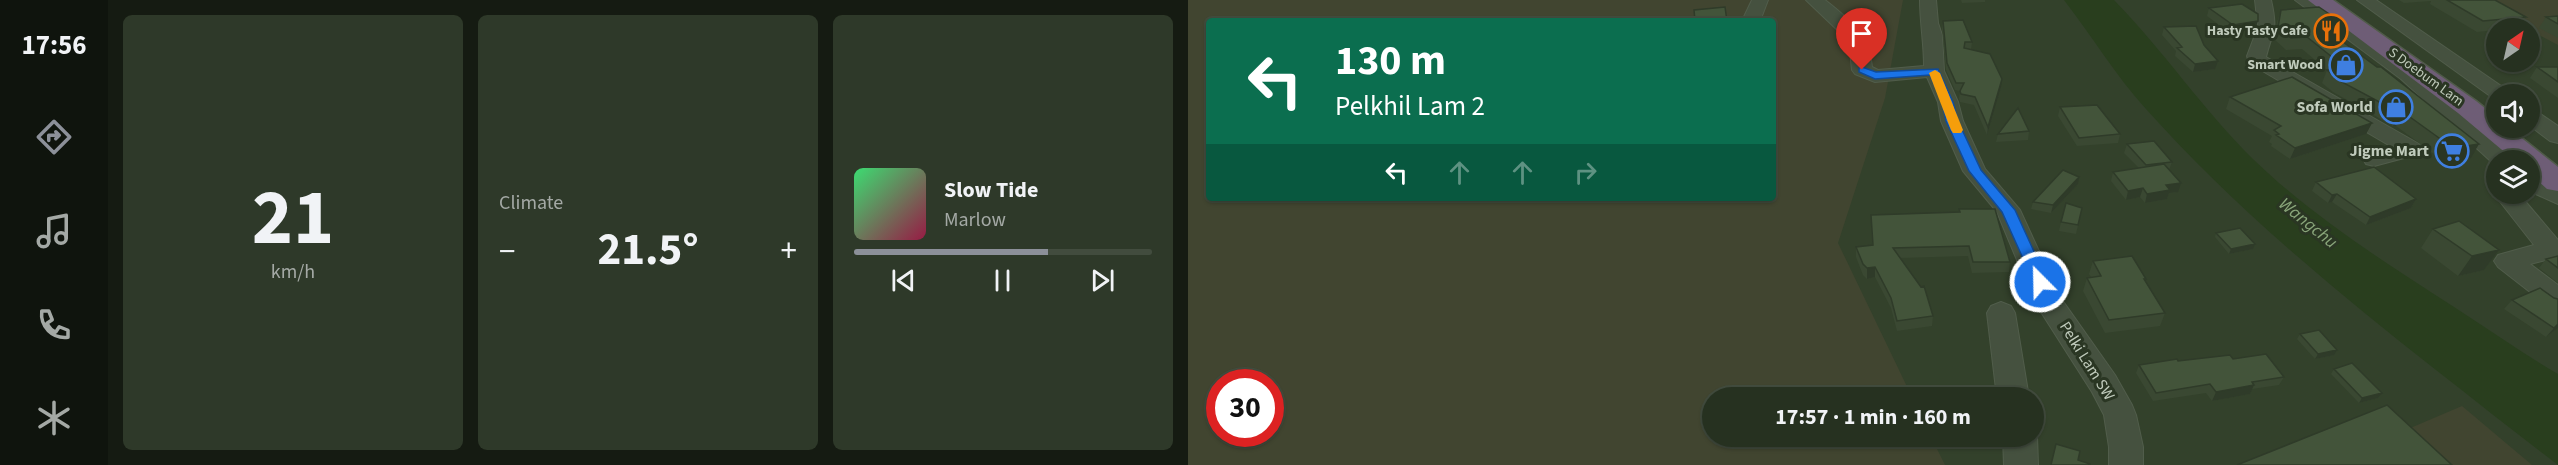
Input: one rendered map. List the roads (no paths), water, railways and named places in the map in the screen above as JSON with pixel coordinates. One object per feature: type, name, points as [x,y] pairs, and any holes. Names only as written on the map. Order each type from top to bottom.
[{"type":"highway","name":"S Doebum Lam","points":[[2319,0],[2468,107],[2558,182]]},
{"type":"highway","name":"S Doebum Lam","points":[[2335,0],[2414,53],[2486,107]]},
{"type":"highway","points":[[2526,138],[2558,162]]},
{"type":"street","points":[[1752,18],[1760,0]]},
{"type":"street","points":[[1814,0],[1825,7],[1857,40],[1862,54],[1862,70],[1875,76],[1934,71]]},
{"type":"street","name":"Pelki Lam SW","points":[[1928,0],[1929,23],[1934,36],[1934,71],[1948,102],[1952,121],[1976,171],[2008,210],[2048,301],[2104,384],[2120,415],[2126,447],[2126,465]]},
{"type":"street","points":[[2263,0],[2267,21],[2266,33],[2257,51],[2256,59],[2411,149],[2374,159]]},
{"type":"street","points":[[2303,0],[2408,75],[2492,150]]},
{"type":"street","points":[[2365,0],[2486,84]]},
{"type":"street","points":[[2540,123],[2558,136]]},
{"type":"street","points":[[2540,188],[2558,197]]},
{"type":"street","points":[[2514,204],[2552,250],[2507,261],[2558,299]]},
{"type":"street","points":[[2001,313],[2011,387]]},
{"type":"street","points":[[2020,447],[2021,465]]},
{"type":"water","name":"Wangchu","points":[[2064,0],[2114,0],[2150,39],[2235,141],[2300,201],[2374,255],[2558,374],[2558,465],[2360,309],[2249,213],[2179,145],[2135,96]]},
{"type":"place","name":"Hasty Tasty Cafe","points":[[2331,31]]},
{"type":"place","name":"Smart Wood","points":[[2346,65]]},
{"type":"place","name":"Sofa World","points":[[2396,107]]},
{"type":"place","name":"Jigme Mart","points":[[2452,151]]}]
